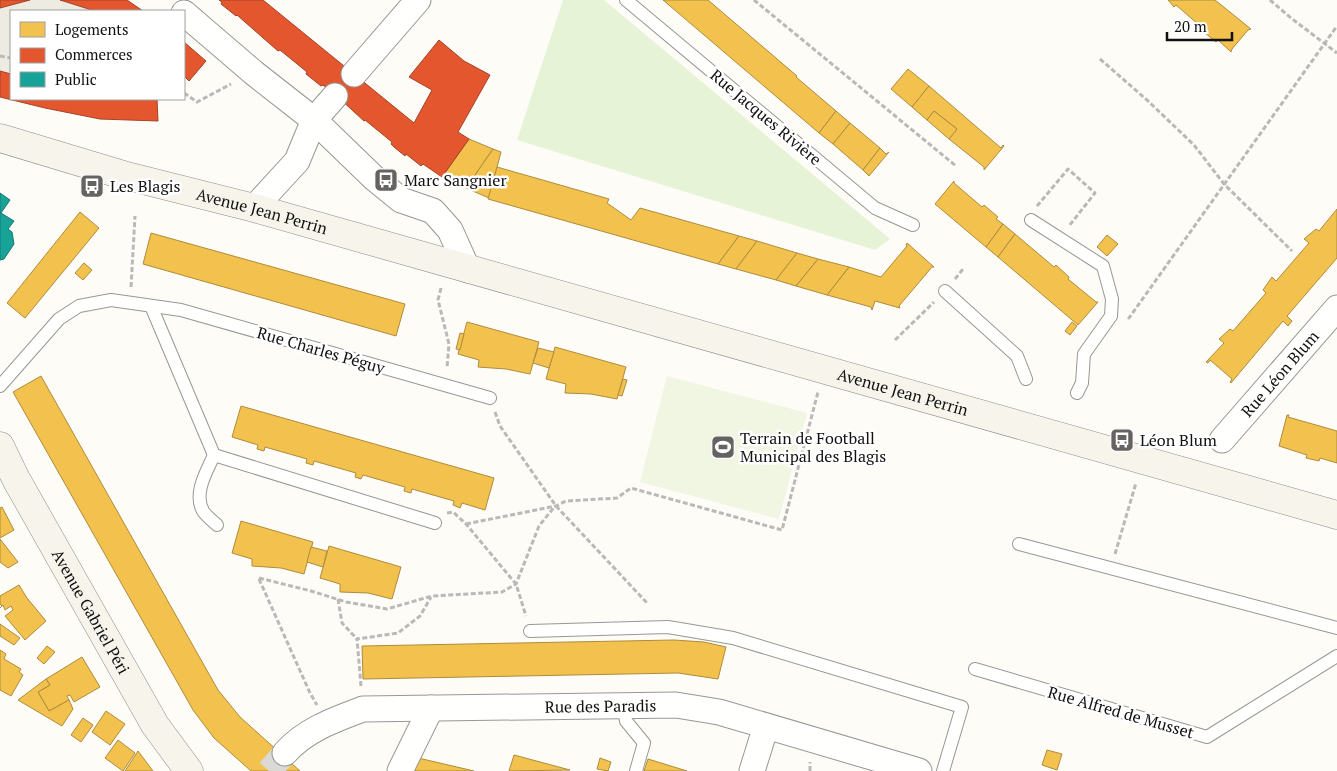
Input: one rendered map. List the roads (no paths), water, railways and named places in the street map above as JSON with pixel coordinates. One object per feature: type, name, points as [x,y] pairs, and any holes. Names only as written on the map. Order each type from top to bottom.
[{"type":"main road","name":"Avenue Jean Perrin","points":[[0,138],[122,175],[254,208],[1337,515]]},
{"type":"main road","name":"Avenue Gabriel Péri","points":[[0,446],[16,479],[156,725],[189,771]]},
{"type":"street","points":[[169,0],[181,10]]},
{"type":"street","points":[[354,74],[418,0]]},
{"type":"street","points":[[185,14],[314,120],[382,184],[402,200],[433,212],[450,230],[468,270]]},
{"type":"street","points":[[254,208],[298,161],[314,120],[335,96]]},
{"type":"street","name":"Rue Léon Blum","points":[[1222,440],[1337,308]]},
{"type":"street","name":"Rue des Paradis","points":[[286,753],[291,746],[328,722],[363,709],[676,705],[719,712],[919,771]]},
{"type":"street","points":[[400,771],[431,708]]},
{"type":"street","points":[[752,771],[766,726]]},
{"type":"lane","name":"Rue Jacques Rivière","points":[[626,0],[874,208],[913,224]]},
{"type":"lane","points":[[1033,216],[1059,238],[1103,266],[1112,298],[1111,316],[1084,354],[1082,383],[1077,393]]},
{"type":"lane","points":[[945,291],[1018,356],[1026,379]]},
{"type":"lane","name":"Rue Charles Péguy","points":[[0,386],[59,320],[80,306],[111,300],[181,310],[490,398]]},
{"type":"lane","points":[[151,306],[214,455],[204,476],[199,496],[203,511],[217,525]]},
{"type":"lane","points":[[214,455],[435,523]]},
{"type":"lane","points":[[1019,544],[1337,628]]},
{"type":"lane","points":[[530,631],[668,627],[733,638],[962,707],[943,771]]},
{"type":"lane","name":"Rue Alfred de Musset","points":[[975,669],[1207,737],[1337,656]]},
{"type":"lane","points":[[623,705],[626,720],[644,744],[636,771]]},
{"type":"tunnel","points":[[269,771],[285,753]]},
{"type":"place","name":"Marc Sangnier","points":[[386,180]]},
{"type":"place","name":"Les Blagis","points":[[92,186]]},
{"type":"place","name":"Léon Blum","points":[[1122,440]]},
{"type":"place","name":"Terrain de Football Municipal des Blagis","points":[[723,447]]}]
